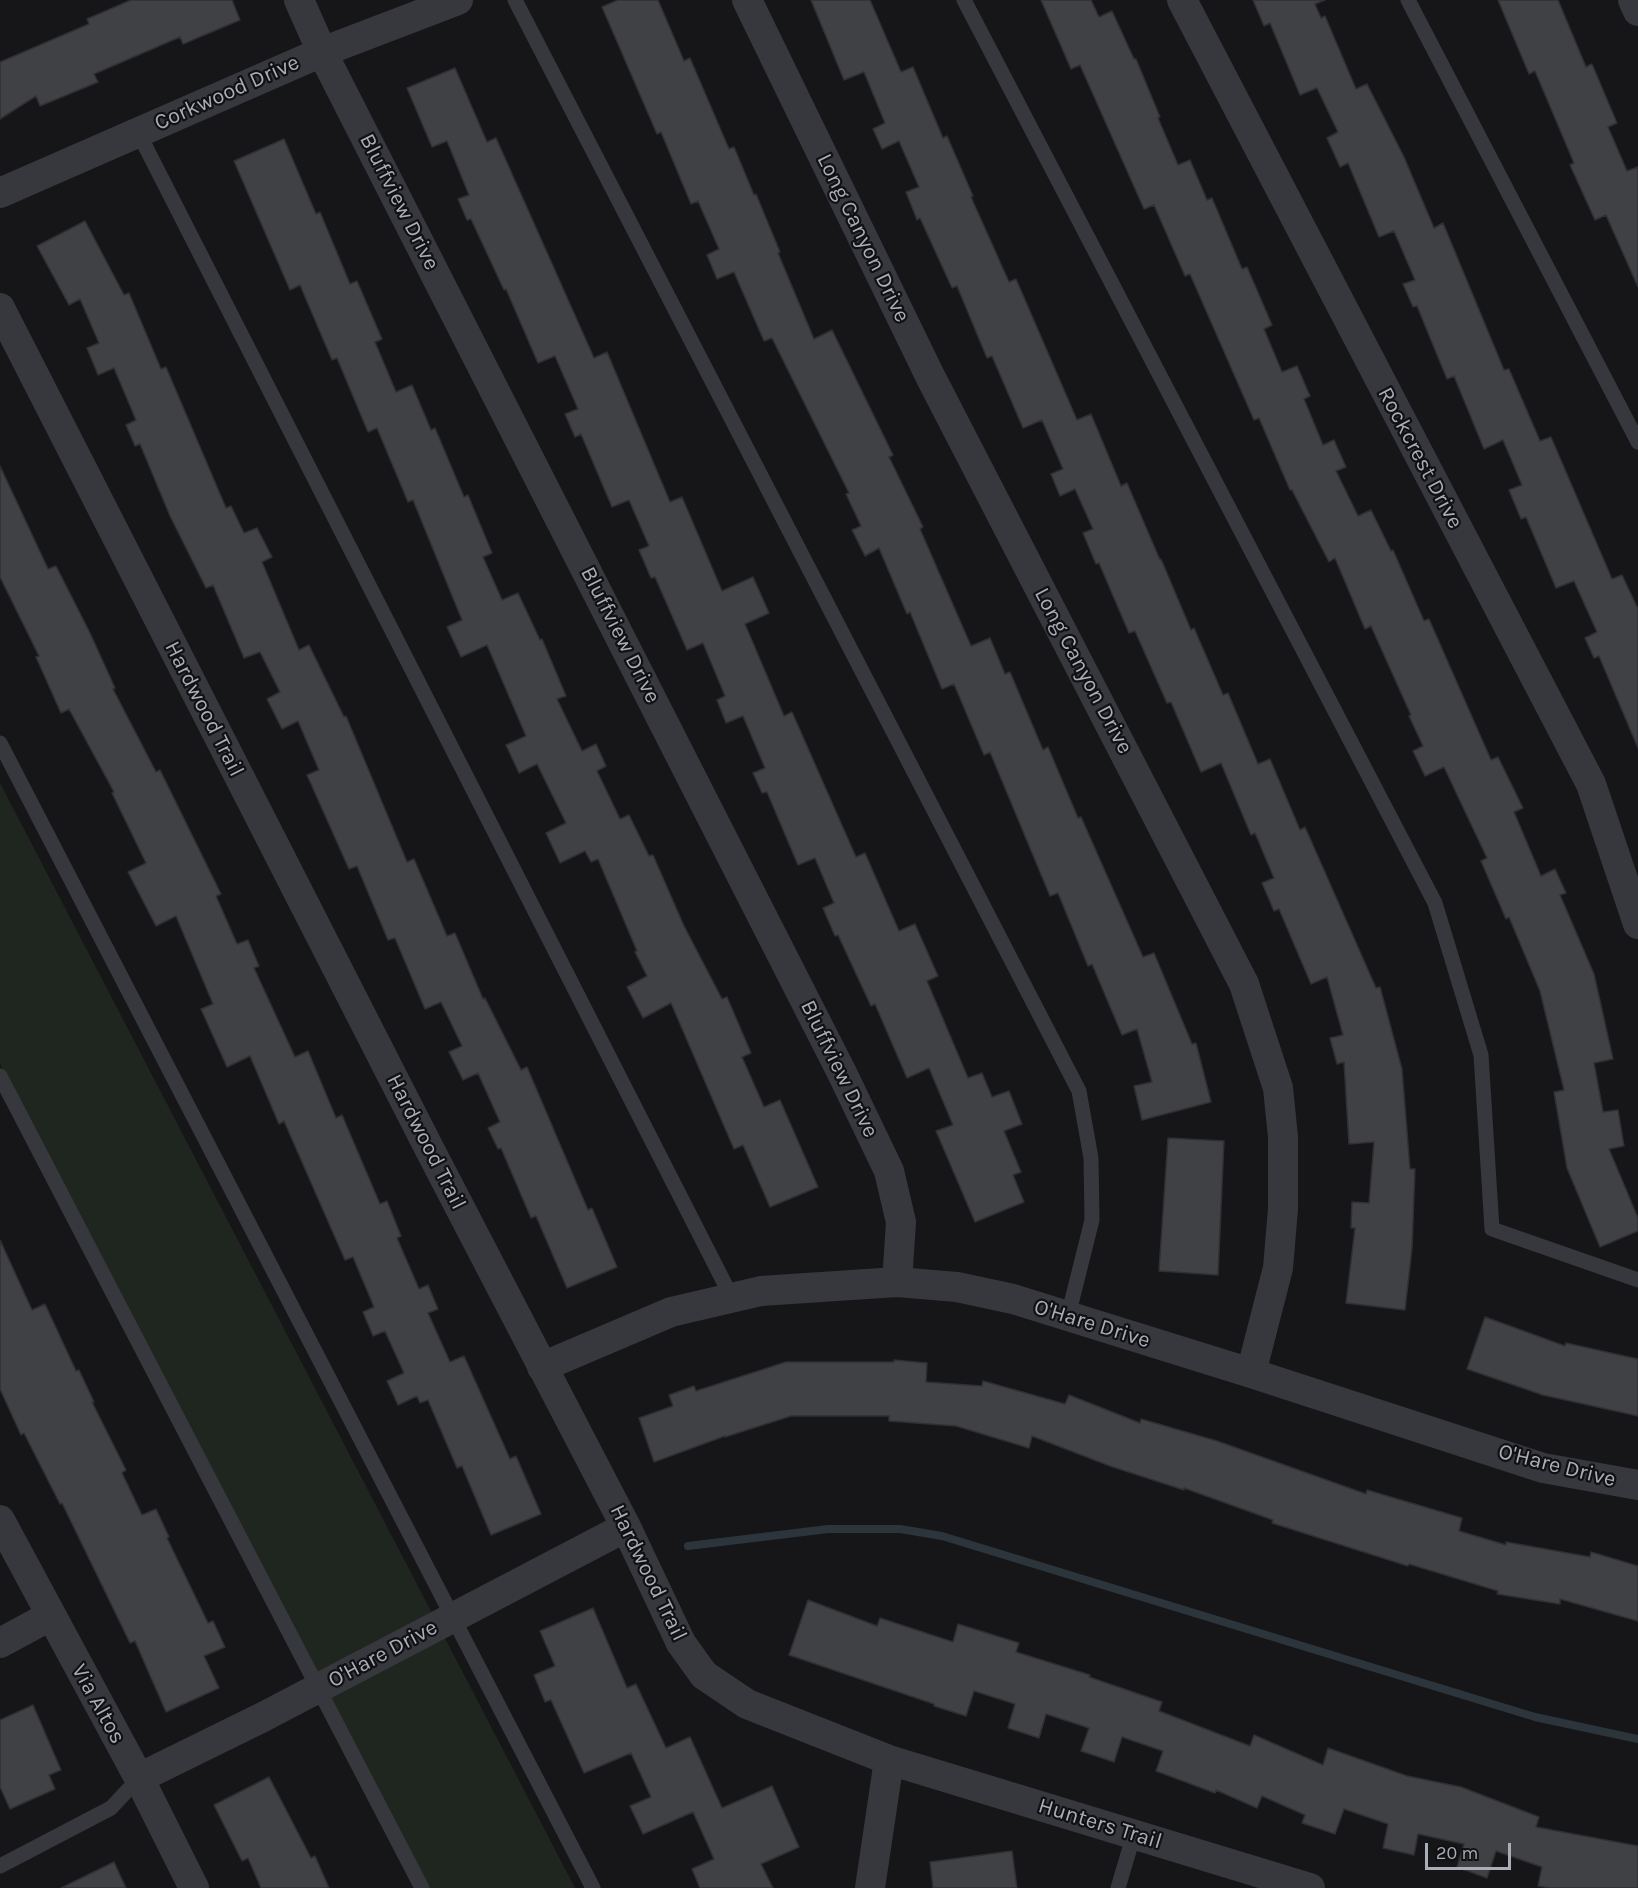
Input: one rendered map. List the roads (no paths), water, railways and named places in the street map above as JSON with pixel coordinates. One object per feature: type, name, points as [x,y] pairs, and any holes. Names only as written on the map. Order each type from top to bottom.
[{"type":"street","name":"Bluffview Drive","points":[[300,0],[322,52],[842,1072],[889,1171],[901,1222],[897,1282]]},
{"type":"street","name":"Corkwood Drive","points":[[0,193],[322,52],[458,0]]},
{"type":"street","name":"Long Canyon Drive","points":[[747,0],[931,378],[1244,984],[1278,1088],[1283,1137],[1283,1209],[1278,1268],[1251,1372]]},
{"type":"street","name":"Rockcrest Drive","points":[[1182,0],[1590,784],[1638,924]]},
{"type":"street","points":[[1633,0],[1638,10]]},
{"type":"street","name":"Hardwood Trail","points":[[0,308],[626,1527],[681,1643],[704,1675],[747,1704],[889,1760]]},
{"type":"street","name":"O'Hare Drive","points":[[542,1367],[671,1312],[761,1291],[897,1282],[957,1287],[1013,1299],[1251,1372],[1543,1468],[1638,1485]]},
{"type":"street","name":"Via Altos","points":[[0,1520],[139,1778],[194,1888]]},
{"type":"street","name":"O'Hare Drive","points":[[139,1778],[318,1688],[626,1527]]},
{"type":"street","points":[[0,1643],[50,1616]]},
{"type":"street","points":[[870,1888],[889,1760]]},
{"type":"street","name":"Hunters Trail","points":[[889,1760],[1310,1888]]},
{"type":"lane","points":[[515,0],[1079,1091],[1091,1158],[1092,1220],[1068,1316]]},
{"type":"lane","points":[[964,0],[1435,903],[1481,1055],[1492,1228],[1638,1280]]},
{"type":"lane","points":[[1408,0],[1638,442]]},
{"type":"lane","points":[[138,132],[732,1298]]},
{"type":"lane","points":[[0,743],[593,1888]]},
{"type":"lane","points":[[0,1076],[422,1888]]},
{"type":"lane","points":[[0,1866],[111,1808],[139,1778]]},
{"type":"lane","points":[[1118,1888],[1134,1834]]},
{"type":"waterway","points":[[688,1546],[828,1529],[900,1529],[942,1536],[1535,1717],[1638,1739]]}]
